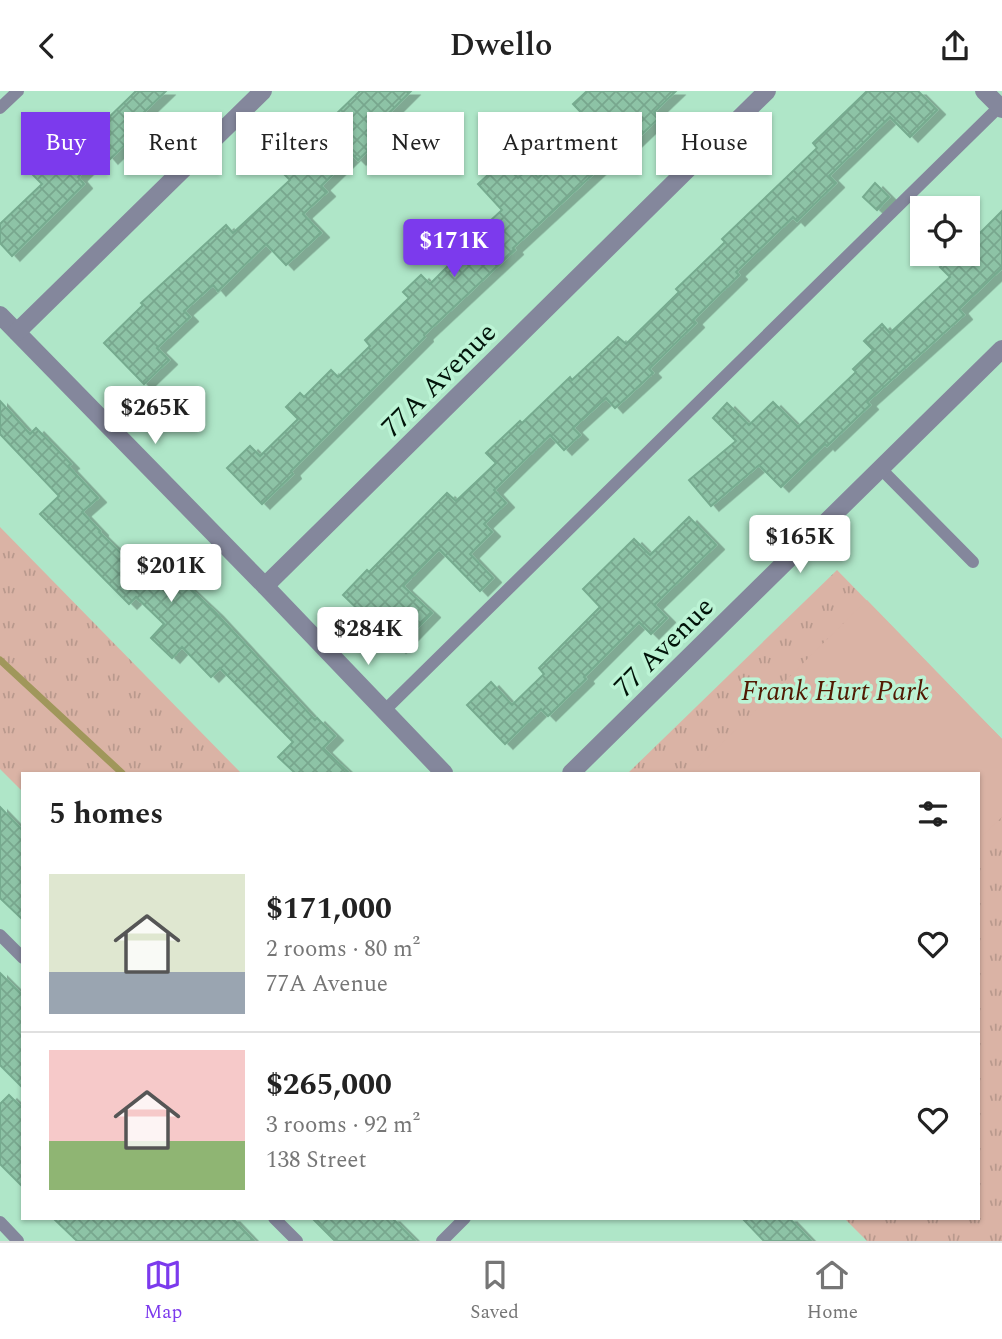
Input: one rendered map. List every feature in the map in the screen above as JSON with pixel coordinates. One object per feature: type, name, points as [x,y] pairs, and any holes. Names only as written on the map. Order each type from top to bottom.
[{"type":"street","points":[[17,332],[263,91]]},
{"type":"street","name":"77A Avenue","points":[[265,586],[767,91]]},
{"type":"street","points":[[984,91],[1001,108]]},
{"type":"street","points":[[0,315],[443,772]]},
{"type":"street","name":"77 Avenue","points":[[572,772],[1002,349]]},
{"type":"lane","points":[[0,109],[18,91]]},
{"type":"lane","points":[[384,711],[1001,108]]},
{"type":"lane","points":[[880,468],[974,562]]},
{"type":"lane","points":[[0,935],[21,956]]},
{"type":"lane","points":[[276,1220],[297,1241]]},
{"type":"lane","points":[[442,1241],[463,1220]]},
{"type":"lane","points":[[0,1221],[18,1241]]},
{"type":"green space","points":[[0,527],[240,772],[21,772],[21,790],[0,769]]},
{"type":"green space","name":"Frank Hurt Park","points":[[837,570],[1002,739],[1002,1241],[867,1241],[846,1220],[980,1220],[980,772],[629,772]]},
{"type":"green space","points":[[867,600],[1002,739],[1002,817],[980,838],[980,772],[693,772]]},
{"type":"building","points":[[136,91],[166,91],[144,112],[124,112],[124,146],[110,159],[110,116]]},
{"type":"building","points":[[360,91],[411,91],[390,112],[367,112],[367,152],[358,160],[353,155],[353,112],[338,112]]},
{"type":"building","points":[[587,91],[676,91],[654,112],[656,121],[642,134],[642,112],[581,112],[573,104]]},
{"type":"building","points":[[867,91],[918,91],[937,110],[910,137],[890,117],[829,176],[836,183],[797,221],[793,217],[736,272],[739,275],[693,320],[696,323],[649,369],[653,373],[615,408],[606,398],[573,428],[580,435],[564,450],[550,435],[494,490],[506,503],[484,524],[492,532],[470,554],[493,578],[480,591],[439,549],[403,586],[432,613],[398,648],[343,595],[447,493],[456,501],[496,463],[486,453],[520,421],[522,423],[570,377],[572,380],[618,337],[626,344],[679,292],[676,289],[725,242],[722,239],[817,148],[813,143]]},
{"type":"building","points":[[33,175],[80,175],[78,177],[84,184],[12,256],[0,243],[0,224],[42,184]]},
{"type":"building","points":[[285,175],[332,175],[321,186],[327,192],[303,214],[321,233],[286,265],[266,244],[218,291],[213,285],[184,311],[190,317],[157,348],[169,360],[144,384],[104,343],[143,305],[141,303],[226,225],[233,233],[290,180]]},
{"type":"building","points":[[488,175],[515,175],[518,178],[521,175],[535,175],[538,178],[541,175],[592,175],[424,335],[425,337],[291,471],[293,474],[262,504],[227,468],[250,446],[260,456],[298,419],[286,407],[300,393],[304,397],[331,370],[338,377],[370,346],[365,340],[409,298],[403,292],[421,275],[430,284],[456,258],[453,255],[502,210],[478,184]]},
{"type":"building","points":[[875,183],[889,197],[877,210],[863,197]]},
{"type":"building","points":[[1002,211],[1002,268],[959,309],[964,315],[867,402],[870,405],[781,487],[759,465],[711,506],[689,480],[736,441],[713,418],[727,403],[749,425],[773,402],[798,427],[856,372],[853,369],[873,350],[864,341],[882,324],[890,333],[950,277],[941,266],[980,266],[980,233]]},
{"type":"building","points":[[0,401],[30,434],[36,428],[71,464],[68,466],[98,498],[82,512],[99,532],[132,564],[149,546],[168,564],[166,566],[215,612],[315,720],[317,718],[335,736],[323,748],[348,772],[294,772],[278,757],[293,742],[220,668],[211,677],[182,647],[172,658],[151,638],[164,624],[136,597],[129,604],[40,514],[59,496],[0,434]]},
{"type":"building","points":[[689,517],[716,545],[654,605],[667,618],[651,634],[639,622],[548,716],[541,709],[505,744],[467,705],[491,682],[512,705],[544,674],[539,668],[600,607],[583,589],[634,539],[650,555]]},
{"type":"building","points":[[0,807],[21,829],[21,918],[0,898]]},
{"type":"building","points":[[0,973],[21,994],[21,1086],[0,1065]]},
{"type":"building","points":[[9,1095],[21,1107],[21,1185],[0,1164],[0,1104]]},
{"type":"building","points":[[55,1220],[234,1220],[254,1241],[77,1241]]},
{"type":"building","points":[[314,1220],[394,1220],[415,1241],[335,1241]]},
{"type":"building","points":[[744,1220],[791,1220],[811,1241],[764,1241]]},
{"type":"waterway","points":[[0,660],[121,772]]}]
